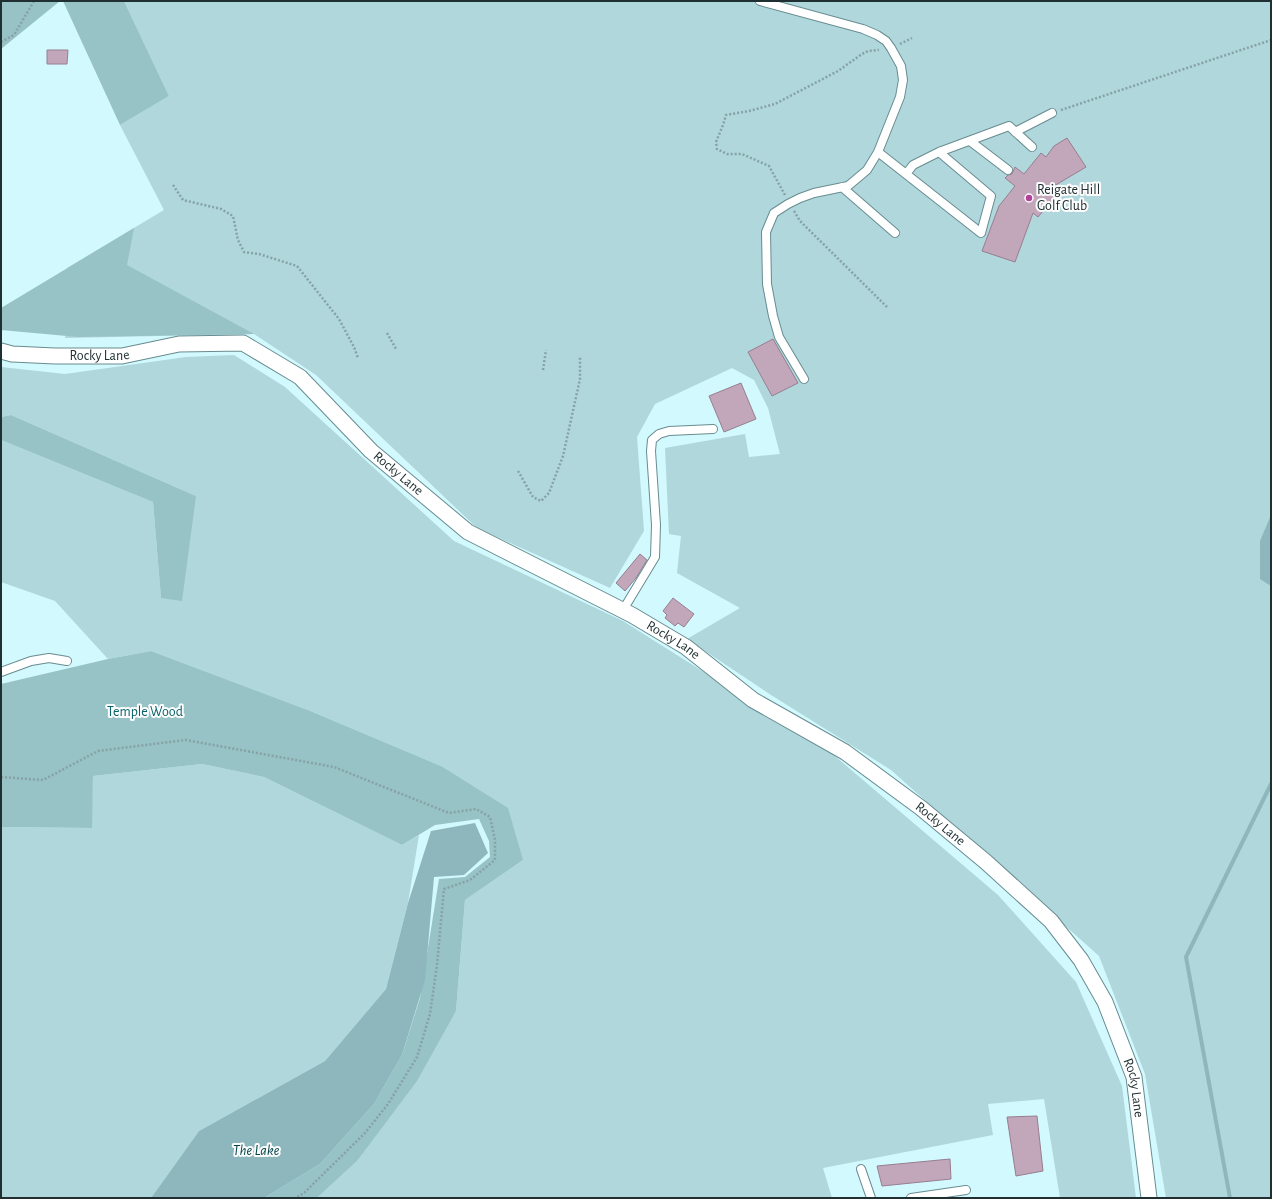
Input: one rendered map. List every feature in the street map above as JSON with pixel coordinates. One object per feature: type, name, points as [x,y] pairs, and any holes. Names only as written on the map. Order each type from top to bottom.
[{"type":"street","name":"Rocky Lane","points":[[1,351],[12,354],[55,356],[122,356],[179,344],[243,343],[300,377],[371,451],[468,532],[623,610],[686,647],[753,700],[845,752],[921,808],[986,862],[1051,921],[1081,960],[1104,1002],[1134,1078],[1150,1198]]},
{"type":"lane","points":[[760,1],[863,29],[877,36],[886,41],[891,48],[901,66],[903,80],[900,97],[878,152],[867,170],[848,186],[814,192],[774,213],[766,232],[767,284],[779,337],[804,379]]},
{"type":"lane","points":[[1016,132],[1052,113]]},
{"type":"lane","points":[[906,174],[913,165],[939,152],[1009,126],[1032,147]]},
{"type":"lane","points":[[970,141],[1008,170]]},
{"type":"lane","points":[[878,152],[981,233],[991,196],[939,152]]},
{"type":"lane","points":[[842,187],[895,233]]},
{"type":"lane","points":[[623,610],[655,557],[656,525],[651,451],[652,440],[659,434],[669,431],[713,429]]},
{"type":"lane","points":[[1,672],[31,661],[49,658],[67,661]]},
{"type":"lane","points":[[861,1169],[871,1198]]},
{"type":"lane","points":[[911,1198],[957,1195],[966,1190]]},
{"type":"path","points":[[1,42],[14,34],[34,1]]},
{"type":"path","points":[[887,307],[800,221],[789,204],[769,166],[742,154],[726,154],[717,149],[716,142],[726,115],[775,104],[838,71],[868,51],[891,48],[912,38]]},
{"type":"path","points":[[1052,113],[1271,40]]},
{"type":"path","points":[[174,185],[183,200],[222,209],[233,216],[238,240],[244,252],[259,254],[297,266],[339,319],[354,347],[358,358]]},
{"type":"path","points":[[387,332],[396,349]]},
{"type":"path","points":[[543,370],[546,350]]},
{"type":"path","points":[[518,471],[533,497],[542,501],[548,493],[563,456],[580,379],[580,356]]},
{"type":"path","points":[[1,777],[43,780],[98,750],[186,740],[334,767],[449,813],[476,809],[490,817],[495,840],[495,860],[470,880],[444,889],[437,965],[430,1014],[417,1057],[388,1104],[366,1133],[304,1193],[295,1198]]},
{"type":"shaded area","name":"Reigate Hill Golf Club","points":[[124,1],[1271,1],[1271,1198],[1166,1198],[1145,1074],[1099,956],[891,770],[771,695],[687,639],[740,608],[677,573],[681,536],[669,534],[665,448],[745,434],[749,457],[780,454],[768,408],[754,380],[732,368],[655,404],[637,437],[644,531],[610,588],[477,528],[316,375],[254,334],[65,338],[67,268],[164,210],[120,125],[169,96]]},
{"type":"shaded area","points":[[234,355],[285,387],[454,541],[623,621],[829,751],[998,895],[1076,982],[1122,1086],[1136,1198],[1060,1198],[1044,1099],[988,1104],[993,1135],[823,1168],[832,1198],[317,1198],[357,1161],[456,1011],[465,900],[523,860],[441,766],[308,710],[151,651],[108,659],[55,601],[1,582],[1,440],[153,502],[161,598],[196,496],[11,415],[1,417],[1,367],[65,374],[186,357]]},
{"type":"shaded area","points":[[202,764],[264,777],[402,845],[419,835],[408,903],[386,989],[325,1061],[199,1131],[151,1198],[1,1198],[1,827],[91,828],[93,776]]},
{"type":"green space","points":[[1,1],[60,1],[1,49]]},
{"type":"green space","points":[[63,1],[124,1],[169,96],[120,125]]},
{"type":"green space","points":[[134,228],[127,265],[254,334],[78,337],[1,330],[1,308]]},
{"type":"green space","points":[[11,415],[196,496],[182,601],[161,598],[153,502],[1,440],[1,417]]},
{"type":"green space","name":"Temple Wood","points":[[151,651],[308,710],[441,766],[508,808],[523,860],[465,900],[456,1011],[417,1081],[357,1161],[317,1198],[264,1198],[320,1164],[374,1104],[402,1055],[420,998],[439,879],[465,877],[490,857],[489,841],[479,819],[435,825],[402,845],[264,777],[202,764],[93,776],[92,828],[1,827],[1,684],[108,659]]},
{"type":"water","points":[[1271,515],[1271,586],[1260,579],[1260,541]]},
{"type":"water","name":"The Lake","points":[[475,823],[488,853],[464,875],[434,877],[425,980],[402,1055],[374,1104],[320,1164],[264,1198],[151,1198],[199,1131],[325,1061],[386,989],[408,903],[431,831]]},
{"type":"building","points":[[47,50],[68,50],[67,64],[47,64]]},
{"type":"building","name":"Reigate Hill Golf Club","points":[[1067,138],[1086,167],[1054,186],[1060,191],[1038,217],[1033,213],[1015,262],[982,251],[999,206],[1015,186],[1005,178],[1012,174],[1015,167],[1024,174],[1041,153],[1046,157],[1054,146]]},
{"type":"building","points":[[773,339],[798,383],[772,396],[748,352]]},
{"type":"building","points":[[741,383],[756,419],[724,432],[709,396]]},
{"type":"building","points":[[640,554],[647,560],[636,578],[625,591],[616,583]]},
{"type":"building","points":[[673,598],[694,614],[684,627],[678,623],[675,626],[665,618],[667,615],[663,611]]},
{"type":"building","points":[[1037,1116],[1043,1171],[1016,1176],[1007,1117]]},
{"type":"building","points":[[950,1159],[951,1179],[882,1186],[877,1166]]},
{"type":"waterway","points":[[1230,1198],[1186,957],[1271,784]]},
{"type":"place","name":"Reigate Hill Golf Club","points":[[1029,198]]}]
